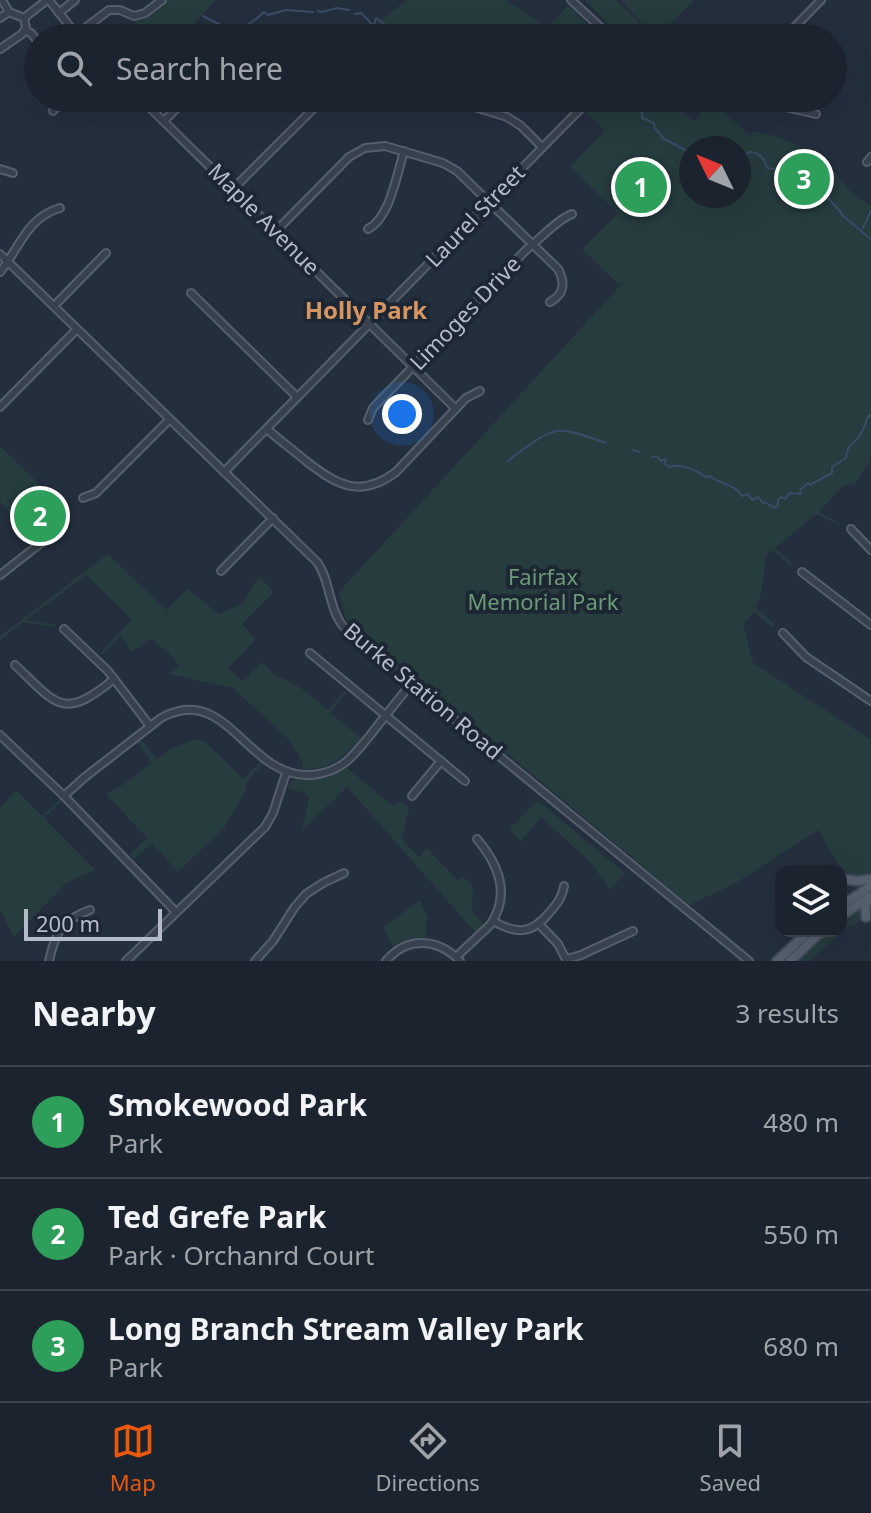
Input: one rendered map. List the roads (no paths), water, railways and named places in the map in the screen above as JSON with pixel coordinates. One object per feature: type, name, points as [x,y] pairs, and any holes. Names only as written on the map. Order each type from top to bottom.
[{"type":"main road","points":[[847,880],[871,879]]},
{"type":"main road","points":[[847,902],[871,886]]},
{"type":"main road","points":[[847,912],[870,896]]},
{"type":"main road","points":[[866,917],[865,908],[870,896]]},
{"type":"main road","points":[[777,961],[803,937]]},
{"type":"main road","points":[[790,961],[816,937]]},
{"type":"street","points":[[2,0],[9,12],[24,18]]},
{"type":"street","points":[[24,18],[48,0],[68,24]]},
{"type":"street","points":[[59,13],[75,0]]},
{"type":"street","points":[[92,24],[109,10],[120,10],[134,16],[145,13],[162,0]]},
{"type":"street","points":[[571,0],[597,24]]},
{"type":"street","points":[[798,24],[821,0]]},
{"type":"street","points":[[0,18],[9,12]]},
{"type":"street","points":[[24,18],[25,24]]},
{"type":"street","points":[[0,49],[24,32]]},
{"type":"street","name":"Maple Avenue","points":[[155,112],[456,409]]},
{"type":"street","points":[[164,121],[173,112]]},
{"type":"street","points":[[234,188],[310,112]]},
{"type":"street","points":[[491,112],[521,126],[542,147]]},
{"type":"street","name":"Laurel Street","points":[[224,472],[577,112]]},
{"type":"street","points":[[807,112],[816,114]]},
{"type":"street","points":[[276,231],[354,153],[379,146],[404,151],[453,168],[553,264],[561,274],[563,284],[558,298],[550,302]]},
{"type":"street","points":[[368,229],[376,225],[385,210],[404,151]]},
{"type":"street","points":[[0,169],[13,173]]},
{"type":"street","points":[[0,272],[22,236],[45,214],[60,208]]},
{"type":"street","name":"Limoges Drive","points":[[368,420],[373,408],[533,244],[560,220],[572,214]]},
{"type":"street","points":[[54,306],[106,253]]},
{"type":"street","name":"Burke Station Road","points":[[0,254],[317,562],[323,571],[336,615],[344,627],[749,961]]},
{"type":"street","points":[[191,293],[297,397]]},
{"type":"street","points":[[0,407],[76,330]]},
{"type":"street","points":[[268,430],[330,479],[347,485],[364,486],[385,480],[396,472],[456,409],[473,393],[480,391]]},
{"type":"street","points":[[83,498],[96,493],[169,420]]},
{"type":"street","points":[[221,571],[273,518]]},
{"type":"street","points":[[851,529],[871,550]]},
{"type":"street","points":[[0,575],[41,543],[46,534]]},
{"type":"street","points":[[802,572],[871,625]]},
{"type":"street","points":[[64,629],[99,661],[150,726]]},
{"type":"street","points":[[783,633],[806,657],[871,700]]},
{"type":"street","points":[[310,653],[465,781]]},
{"type":"street","points":[[15,665],[45,694],[65,704],[88,699],[114,679]]},
{"type":"street","points":[[64,796],[150,726],[178,711],[206,713],[220,720],[265,761],[286,773],[315,775],[339,766],[354,754],[411,684]]},
{"type":"street","points":[[0,735],[176,912]]},
{"type":"street","points":[[412,796],[441,761]]},
{"type":"street","points":[[126,961],[265,827],[286,773]]},
{"type":"street","points":[[386,961],[400,948],[419,943],[440,946],[458,959],[493,921],[500,899],[499,878],[493,859],[477,839]]},
{"type":"street","points":[[255,961],[306,894],[344,873]]},
{"type":"street","points":[[493,921],[515,930],[539,924],[559,902],[564,886]]},
{"type":"street","points":[[49,961],[61,928],[72,918],[90,910]]},
{"type":"street","points":[[539,924],[558,944],[567,960],[633,931]]},
{"type":"waterway","points":[[248,24],[264,12],[268,15],[286,10],[313,12]]},
{"type":"waterway","points":[[318,11],[349,10]]},
{"type":"waterway","points":[[355,14],[361,13],[372,24]]},
{"type":"waterway","points":[[203,16],[218,24]]},
{"type":"waterway","points":[[374,24],[376,18],[384,24]]},
{"type":"waterway","points":[[642,112],[642,118],[654,123],[664,139],[679,147]]},
{"type":"waterway","points":[[751,152],[760,156],[767,168],[802,174],[826,190],[827,197],[842,215],[871,239]]},
{"type":"waterway","points":[[863,228],[871,211]]},
{"type":"waterway","points":[[652,457],[657,456],[661,461],[666,459],[665,464],[669,467],[683,467],[709,476],[742,496],[748,494],[752,500],[758,497],[774,508],[781,497],[785,499],[790,493],[801,494],[800,490],[808,483],[810,485],[832,473],[832,467],[846,458],[849,447],[860,435],[869,415],[871,417]]},
{"type":"waterway","points":[[508,461],[539,439],[557,431],[606,443]]},
{"type":"waterway","points":[[633,450],[639,452]]},
{"type":"place","name":"Long Branch Stream Valley Park","points":[[804,179]]},
{"type":"place","name":"Smokewood Park","points":[[641,187]]},
{"type":"place","name":"Ted Grefe Park","points":[[40,516]]},
{"type":"district","name":"Holly Park","points":[[366,311]]},
{"type":"park label","name":"Fairfax Memorial Park","points":[[543,590]]}]
